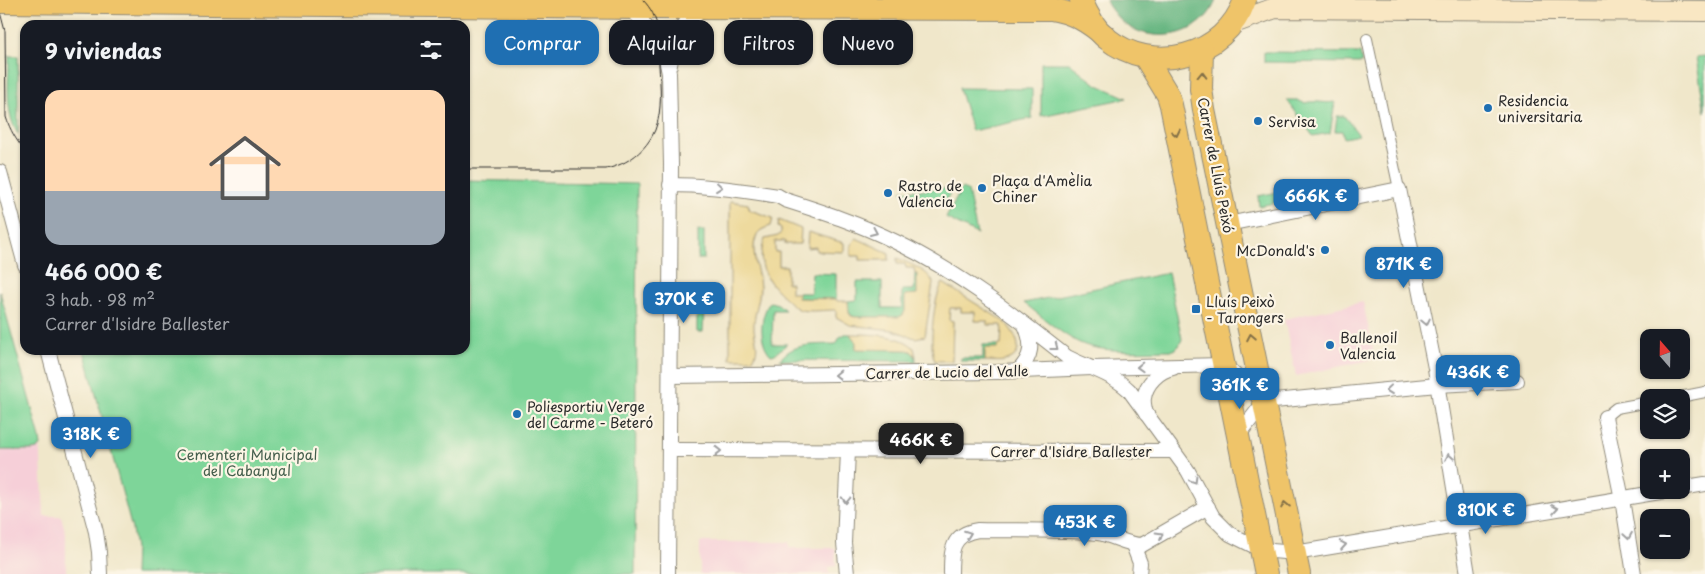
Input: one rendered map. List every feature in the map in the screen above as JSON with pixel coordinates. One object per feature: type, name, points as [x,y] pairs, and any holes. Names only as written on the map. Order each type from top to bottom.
[{"type":"main road","points":[[1081,0],[1087,13],[1105,36]]},
{"type":"main road","points":[[0,2],[1051,9],[1076,15],[1117,46],[1130,52],[1160,59],[1174,58],[1202,50],[1234,23],[1245,0]]},
{"type":"main road","points":[[1234,23],[1275,8],[1705,11]]},
{"type":"main road","name":"Carrer de Lluís Peixó","points":[[1202,50],[1202,98],[1297,563]]},
{"type":"main road","points":[[1145,57],[1168,96],[1266,574]]},
{"type":"street","points":[[626,7],[636,14],[660,42],[665,54],[668,73],[670,185],[668,574]]},
{"type":"street","points":[[668,73],[675,39],[682,26],[693,15],[709,7]]},
{"type":"street","points":[[1367,39],[1435,368],[1468,574]]},
{"type":"street","points":[[0,172],[20,246]]},
{"type":"street","points":[[670,185],[731,188],[778,196],[850,222],[896,242],[920,255],[973,287],[1067,357],[1112,376],[1122,383],[1188,471],[1213,516],[1230,534],[1262,550],[1297,563],[1460,524],[1640,496]]},
{"type":"street","points":[[1228,224],[1398,189]]},
{"type":"street","points":[[1018,371],[1026,363],[1030,351],[1030,338],[1024,324]]},
{"type":"street","points":[[49,355],[96,532],[100,574]]},
{"type":"street","points":[[1146,415],[1144,399],[1147,388],[1161,372],[1184,365]]},
{"type":"street","points":[[1224,365],[1264,402]]},
{"type":"street","name":"Carrer de Lucio del Valle","points":[[670,376],[1018,371],[1224,365]]},
{"type":"street","points":[[1238,436],[1264,402],[1437,385],[1517,381]]},
{"type":"street","points":[[1690,395],[1705,392]]},
{"type":"street","points":[[1634,574],[1622,499],[1605,418],[1616,408],[1640,404]]},
{"type":"street","name":"Carrer d'Isidre Ballester","points":[[669,450],[1173,452]]},
{"type":"street","points":[[847,574],[844,543],[848,451]]},
{"type":"street","points":[[1690,486],[1705,484]]},
{"type":"street","points":[[951,574],[951,554],[955,544],[960,536],[968,532],[978,530],[1100,533],[1133,545],[1142,545],[1208,507]]},
{"type":"street","points":[[1133,545],[1140,562],[1139,574]]},
{"type":"shaded area","points":[[0,292],[40,438],[44,516],[61,516],[66,534],[66,574],[0,574]]},
{"type":"shaded area","name":"Ballenoil Valencia","points":[[1363,302],[1375,359],[1296,376],[1284,319]]},
{"type":"shaded area","points":[[700,542],[789,542],[790,548],[835,548],[836,566],[829,567],[829,573],[836,574],[700,574]]},
{"type":"green space","points":[[1106,0],[1216,0],[1208,14],[1197,25],[1184,32],[1169,35],[1153,35],[1138,31],[1125,24],[1114,13]]},
{"type":"green space","points":[[1264,52],[1360,53],[1362,63],[1264,62]]},
{"type":"green space","points":[[9,56],[18,56],[18,134],[9,106]]},
{"type":"green space","points":[[1705,56],[1705,112],[1696,57]]},
{"type":"green space","points":[[1041,63],[1069,63],[1096,84],[1127,98],[1041,116]]},
{"type":"green space","points":[[959,88],[1032,89],[1032,118],[972,131]]},
{"type":"green space","points":[[1287,100],[1297,100],[1304,103],[1335,102],[1330,133],[1313,136]]},
{"type":"green space","points":[[1337,116],[1344,116],[1359,135],[1344,138],[1342,131],[1335,131]]},
{"type":"green space","name":"Cementeri Municipal del Cabanyal","points":[[470,180],[637,184],[635,574],[134,574],[135,548],[132,529],[85,355],[470,355]]},
{"type":"green space","points":[[1304,187],[1306,197],[1259,206],[1258,196]]},
{"type":"green space","points":[[953,188],[943,205],[930,198],[926,205],[901,191]]},
{"type":"green space","points":[[962,188],[968,191],[977,234],[946,218]]},
{"type":"green space","points":[[698,231],[704,231],[704,259],[698,259]]},
{"type":"green space","points":[[812,273],[836,274],[836,299],[798,298],[798,293],[811,293]]},
{"type":"green space","points":[[1168,273],[1182,339],[1179,346],[1173,350],[1118,350],[1088,346],[1072,339],[1024,303]]},
{"type":"green space","points":[[915,274],[917,274],[917,294],[905,295],[905,311],[903,315],[899,317],[855,317],[849,312],[848,301],[857,300],[857,282],[882,282],[882,308],[902,308],[902,290],[914,290]]},
{"type":"green space","points":[[0,292],[40,438],[41,446],[37,449],[0,450]]},
{"type":"green space","points":[[770,302],[778,304],[785,310],[773,310],[772,344],[787,344],[771,355],[762,336],[762,321]]},
{"type":"green space","points":[[697,305],[704,306],[703,332],[697,332]]},
{"type":"green space","points":[[850,334],[856,342],[856,349],[907,350],[914,354],[916,361],[780,360],[785,354],[798,347],[836,344],[840,337]]},
{"type":"green space","points":[[983,345],[998,345],[998,348],[986,348],[985,361],[961,361],[961,358],[983,358]]},
{"type":"sand","points":[[730,201],[748,204],[750,210],[773,218],[771,226],[758,233],[754,243],[754,256],[760,287],[754,324],[757,348],[753,359],[730,359]]},
{"type":"sand","points":[[779,220],[801,229],[800,244],[785,244],[785,241],[775,241],[775,252],[779,252],[779,266],[787,266],[787,283],[791,283],[791,293],[798,293],[798,298],[848,301],[849,313],[855,317],[899,317],[905,311],[905,295],[917,294],[917,274],[915,274],[914,268],[906,268],[905,264],[897,264],[897,258],[923,271],[933,283],[925,336],[915,338],[893,330],[850,325],[836,317],[836,310],[805,311],[792,305],[773,286],[764,272],[762,264],[762,248],[765,239],[778,236],[781,233],[781,229],[778,227]]},
{"type":"sand","points":[[808,232],[844,243],[844,252],[816,251],[816,247],[807,248]]},
{"type":"sand","points":[[856,238],[889,253],[889,260],[860,260],[860,256],[851,256],[851,245]]},
{"type":"sand","points":[[943,283],[1005,322],[1012,330],[1017,341],[1018,351],[1015,355],[1004,361],[985,361],[985,348],[998,348],[998,345],[1001,345],[1002,325],[987,325],[987,321],[975,321],[975,312],[961,312],[961,308],[950,308],[949,320],[953,321],[952,361],[935,361],[932,345],[933,321],[937,298]]},
{"type":"sand","points":[[850,334],[893,337],[908,343],[914,348],[916,357],[911,351],[907,350],[856,349],[856,342]]},
{"type":"tram line","points":[[470,169],[606,169],[622,164],[635,156],[647,144],[655,130],[658,122],[660,98],[659,34],[653,14],[643,0]]},
{"type":"tram line","points":[[0,12],[5,31],[6,117],[20,144]]},
{"type":"place","name":"Residencia universitaria","points":[[1488,108]]},
{"type":"place","name":"Servisa","points":[[1258,121]]},
{"type":"place","name":"Plaça d'Amèlia Chiner","points":[[982,188]]},
{"type":"place","name":"Rastro de Valencia","points":[[888,193]]},
{"type":"place","name":"McDonald's","points":[[1325,250]]},
{"type":"place","name":"Lluís Peixò - Tarongers","points":[[1196,309]]},
{"type":"place","name":"Ballenoil Valencia","points":[[1330,345]]},
{"type":"place","name":"Poliesportiu Verge del Carme - Beteró","points":[[517,414]]}]
